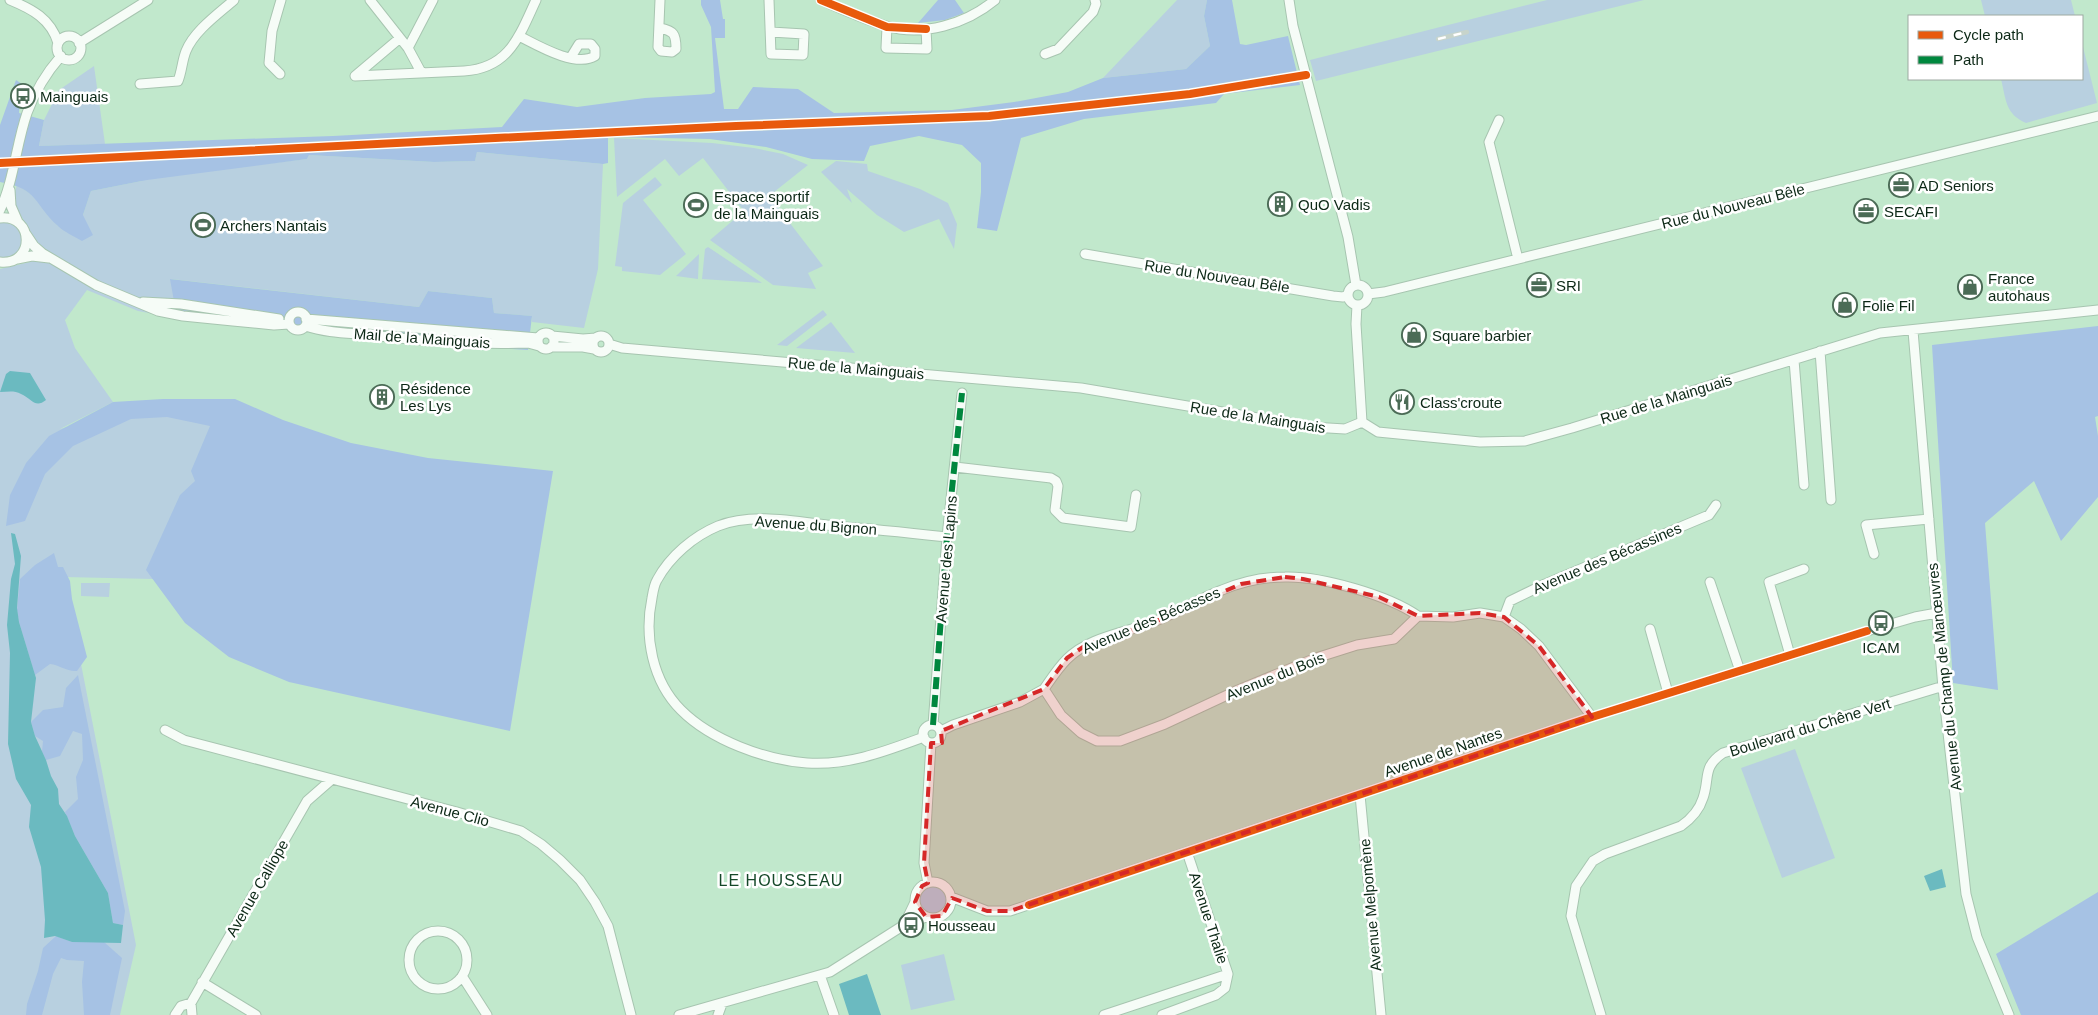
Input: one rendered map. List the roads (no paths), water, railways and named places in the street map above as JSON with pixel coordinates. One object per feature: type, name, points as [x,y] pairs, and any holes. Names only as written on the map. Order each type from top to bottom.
[{"type":"street","points":[[10,0],[42,17],[55,33],[58,44],[57,50],[61,56],[68,60],[76,57],[80,51],[79,43],[74,37],[68,36],[25,0]]},
{"type":"street","points":[[79,43],[148,0]]},
{"type":"street","points":[[140,84],[178,81],[186,51],[196,36],[234,0]]},
{"type":"street","points":[[280,74],[269,63],[272,32],[281,0]]},
{"type":"street","points":[[370,0],[408,48],[421,72]]},
{"type":"street","points":[[408,48],[433,0]]},
{"type":"street","points":[[400,38],[355,76],[479,70],[503,57],[519,36],[536,0]]},
{"type":"street","points":[[660,0],[660,28]]},
{"type":"street","points":[[769,0],[771,32]]},
{"type":"street","points":[[821,0],[887,27],[926,29],[943,27],[964,20],[994,0]]},
{"type":"street","points":[[1044,54],[1058,49],[1093,12],[1096,4],[1095,0]]},
{"type":"street","points":[[1289,0],[1306,75],[1348,237],[1356,285]]},
{"type":"street","points":[[887,27],[886,48],[927,49],[926,29]]},
{"type":"street","points":[[58,44],[64,37],[68,36]]},
{"type":"street","points":[[519,36],[557,56],[571,57]]},
{"type":"street","points":[[0,210],[10,182],[27,113],[33,100],[61,56]]},
{"type":"street","points":[[1,163],[717,127],[989,116],[1190,94],[1306,75]]},
{"type":"street","name":"Rue du Nouveau Bêle","points":[[1368,294],[1384,292],[2098,116]]},
{"type":"street","points":[[1499,120],[1489,142],[1518,258]]},
{"type":"street","points":[[10,182],[11,206],[19,223],[34,246],[50,258],[96,285],[158,310],[183,316],[274,325],[289,322]]},
{"type":"street","points":[[0,218],[10,218],[19,223]]},
{"type":"street","points":[[17,259],[26,248],[26,234]]},
{"type":"street","name":"Rue du Nouveau Bêle","points":[[1085,254],[1333,296],[1343,297],[1348,295]]},
{"type":"street","points":[[0,262],[10,262],[32,256],[50,258]]},
{"type":"street","points":[[1356,285],[1362,286],[1368,294],[1365,302],[1357,305],[1352,302],[1348,295],[1350,289],[1356,285]]},
{"type":"street","points":[[1357,305],[1356,324],[1362,422]]},
{"type":"street","name":"Rue de la Mainguais","points":[[609,344],[622,348],[1081,388],[1312,427],[1345,429],[1362,422],[1378,432],[1480,442],[1525,441],[1880,333],[2098,310]]},
{"type":"street","points":[[297,312],[303,314],[306,322],[302,330],[297,334],[289,322],[292,315],[297,312]]},
{"type":"street","name":"Mail de la Mainguais","points":[[306,322],[539,342]]},
{"type":"street","name":"Avenue du Champ de Manœuvres","points":[[1913,331],[1943,688],[1966,894],[1977,937],[2009,1015]]},
{"type":"street","points":[[544,333],[552,336],[583,339],[604,337],[609,344],[603,352],[583,347],[551,347],[545,349],[539,342],[544,333]]},
{"type":"street","points":[[551,347],[554,342],[552,336]]},
{"type":"street","points":[[594,349],[593,342],[596,338]]},
{"type":"street","points":[[1820,351],[1831,500]]},
{"type":"street","points":[[1794,360],[1804,485]]},
{"type":"street","name":"Avenue des Lapins","points":[[932,725],[947,537],[962,393]]},
{"type":"street","points":[[955,467],[1056,480],[1058,486],[1055,510],[1063,518],[1131,527],[1136,495]]},
{"type":"street","name":"Avenue des Bécassines","points":[[1504,617],[1510,601],[1709,515],[1716,505]]},
{"type":"street","points":[[1874,554],[1866,525],[1929,519]]},
{"type":"street","name":"Avenue du Bignon","points":[[927,740],[859,759],[831,762],[808,763],[782,760],[753,753],[696,724],[679,708],[662,686],[651,652],[648,628],[650,604],[656,581],[671,560],[690,543],[719,526],[748,520],[783,520],[947,537]]},
{"type":"street","points":[[1790,655],[1769,582],[1804,569]]},
{"type":"street","name":"Avenue des Bécasses","points":[[1044,689],[1067,658],[1086,645],[1154,622],[1223,589],[1262,580],[1285,577],[1328,583],[1379,597],[1418,616]]},
{"type":"street","points":[[1710,582],[1740,670]]},
{"type":"street","points":[[1418,616],[1453,617],[1480,612],[1504,617],[1521,629],[1539,646],[1592,717]]},
{"type":"street","name":"Avenue de Nantes","points":[[951,897],[987,912],[1010,911],[1592,717],[1915,616],[1937,613]]},
{"type":"street","name":"Avenue du Bois","points":[[1044,689],[1061,715],[1081,733],[1097,742],[1120,741],[1165,724],[1238,690],[1316,658],[1357,645],[1394,639],[1418,616]]},
{"type":"street","points":[[1650,629],[1668,693]]},
{"type":"street","name":"Boulevard du Chêne Vert","points":[[1601,1015],[1571,916],[1576,886],[1593,861],[1605,854],[1681,826],[1691,818],[1704,797],[1709,766],[1723,753],[1937,688],[1943,688]]},
{"type":"street","points":[[941,731],[1020,702],[1044,689]]},
{"type":"street","points":[[928,883],[924,863],[927,740],[925,729],[932,725],[938,727],[941,731]]},
{"type":"street","name":"Avenue Clio","points":[[165,730],[184,740],[457,812],[521,831],[541,844],[580,880],[608,926],[631,1015]]},
{"type":"street","points":[[927,740],[939,740],[941,731]]},
{"type":"street","name":"Avenue Calliope","points":[[175,1015],[181,1006],[191,1003],[307,801],[331,780]]},
{"type":"street","name":"Avenue Melpomène","points":[[1360,795],[1381,1015]]},
{"type":"street","name":"Avenue Thalie","points":[[1104,1015],[1228,974],[1187,852]]},
{"type":"street","points":[[904,925],[915,902],[918,890],[928,883],[940,884],[949,892],[951,897],[949,908],[942,916],[932,918],[926,917],[918,911],[915,902]]},
{"type":"street","points":[[679,1015],[830,972],[904,925],[926,917]]},
{"type":"street","points":[[441,931],[451,934],[459,940],[467,957],[466,967],[462,976],[456,983],[438,989],[421,983],[411,968],[409,959],[415,942],[431,932],[441,931]]},
{"type":"street","points":[[1162,1015],[1216,995],[1225,988],[1228,974]]},
{"type":"street","points":[[820,975],[834,1015]]},
{"type":"street","points":[[462,976],[487,1015]]},
{"type":"street","points":[[202,982],[256,1015]]},
{"type":"street","points":[[191,1003],[192,1015]]},
{"type":"street","points":[[718,1015],[722,1004]]},
{"type":"railway","points":[[1438,39],[1467,32]]},
{"type":"place","name":"Mainguais","points":[[23,96]]},
{"type":"place","name":"AD Seniors","points":[[1901,185]]},
{"type":"place","name":"QuO Vadis","points":[[1280,204]]},
{"type":"place","name":"Espace sportif de la Mainguais","points":[[696,205]]},
{"type":"place","name":"SECAFI","points":[[1866,211]]},
{"type":"place","name":"Archers Nantais","points":[[203,225]]},
{"type":"place","name":"SRI","points":[[1539,285]]},
{"type":"place","name":"France autohaus","points":[[1970,287]]},
{"type":"place","name":"Folie Fil","points":[[1845,305]]},
{"type":"place","name":"Square barbier","points":[[1414,335]]},
{"type":"place","name":"Résidence Les Lys","points":[[382,397]]},
{"type":"place","name":"Class'croute","points":[[1402,402]]},
{"type":"place","name":"ICAM","points":[[1881,623]]},
{"type":"place","name":"Housseau","points":[[911,925]]},
{"type":"district","name":"LE HOUSSEAU","points":[[781,880]]}]
